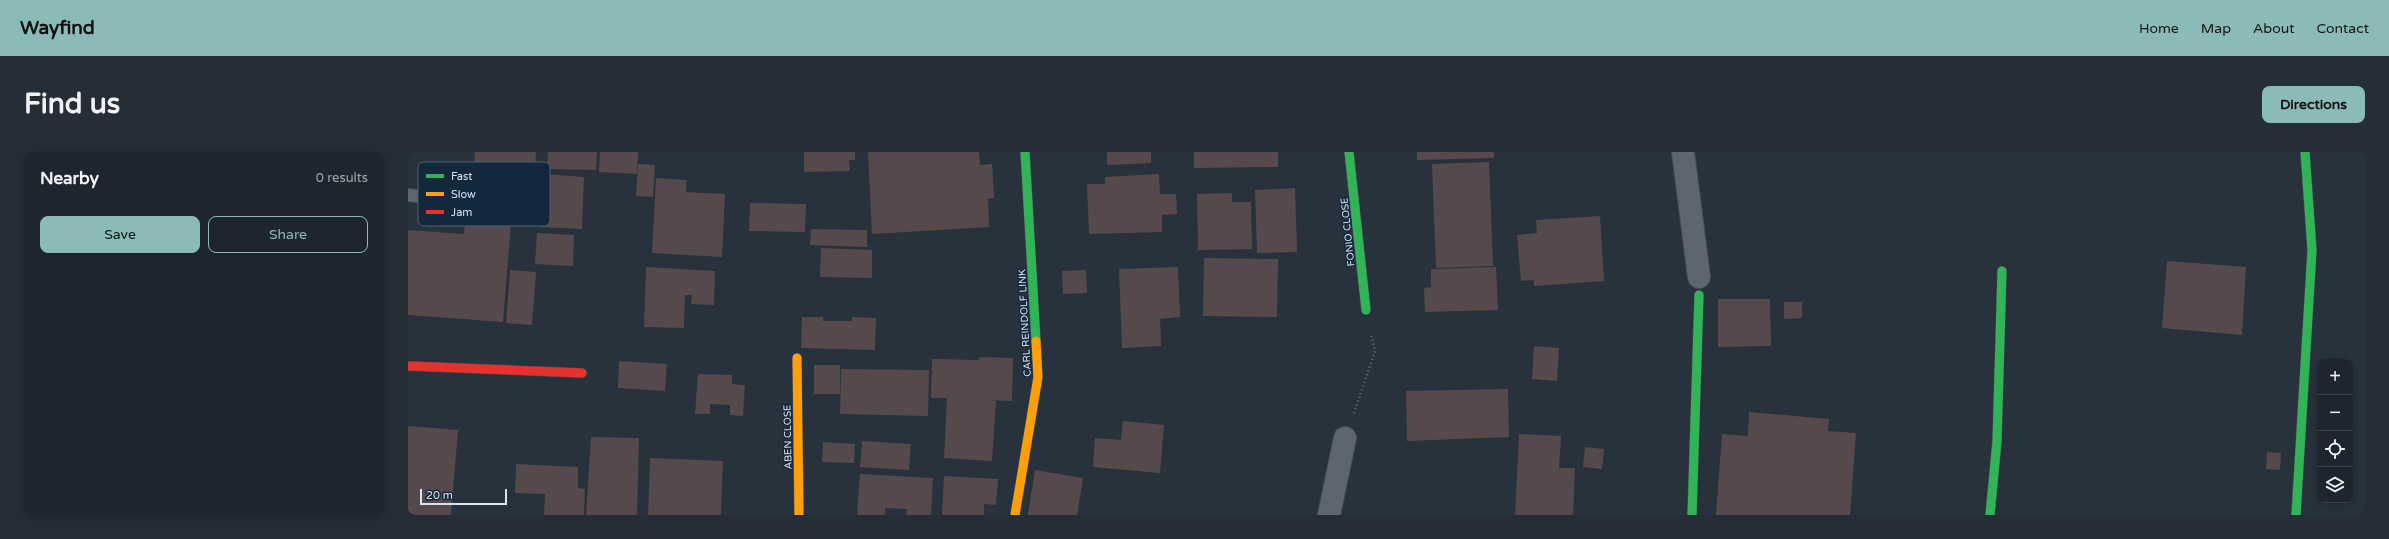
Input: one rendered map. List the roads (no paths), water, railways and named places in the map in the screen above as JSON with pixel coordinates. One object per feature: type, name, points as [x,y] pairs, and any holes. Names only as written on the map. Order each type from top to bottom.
[{"type":"street","name":"CARL REINDOLF LINK","points":[[1015,515],[1038,378],[1025,152]]},
{"type":"street","name":"FONIO CLOSE","points":[[1349,152],[1366,310]]},
{"type":"street","points":[[1683,152],[1699,286],[1692,515]]},
{"type":"street","points":[[2296,515],[2312,250],[2305,152]]},
{"type":"street","points":[[1990,515],[1997,441],[2002,271]]},
{"type":"street","name":"ABEN CLOSE","points":[[797,358],[798,515]]},
{"type":"street","points":[[408,366],[582,373]]},
{"type":"street","points":[[1329,515],[1345,438]]},
{"type":"lane","points":[[408,195],[418,196]]}]
